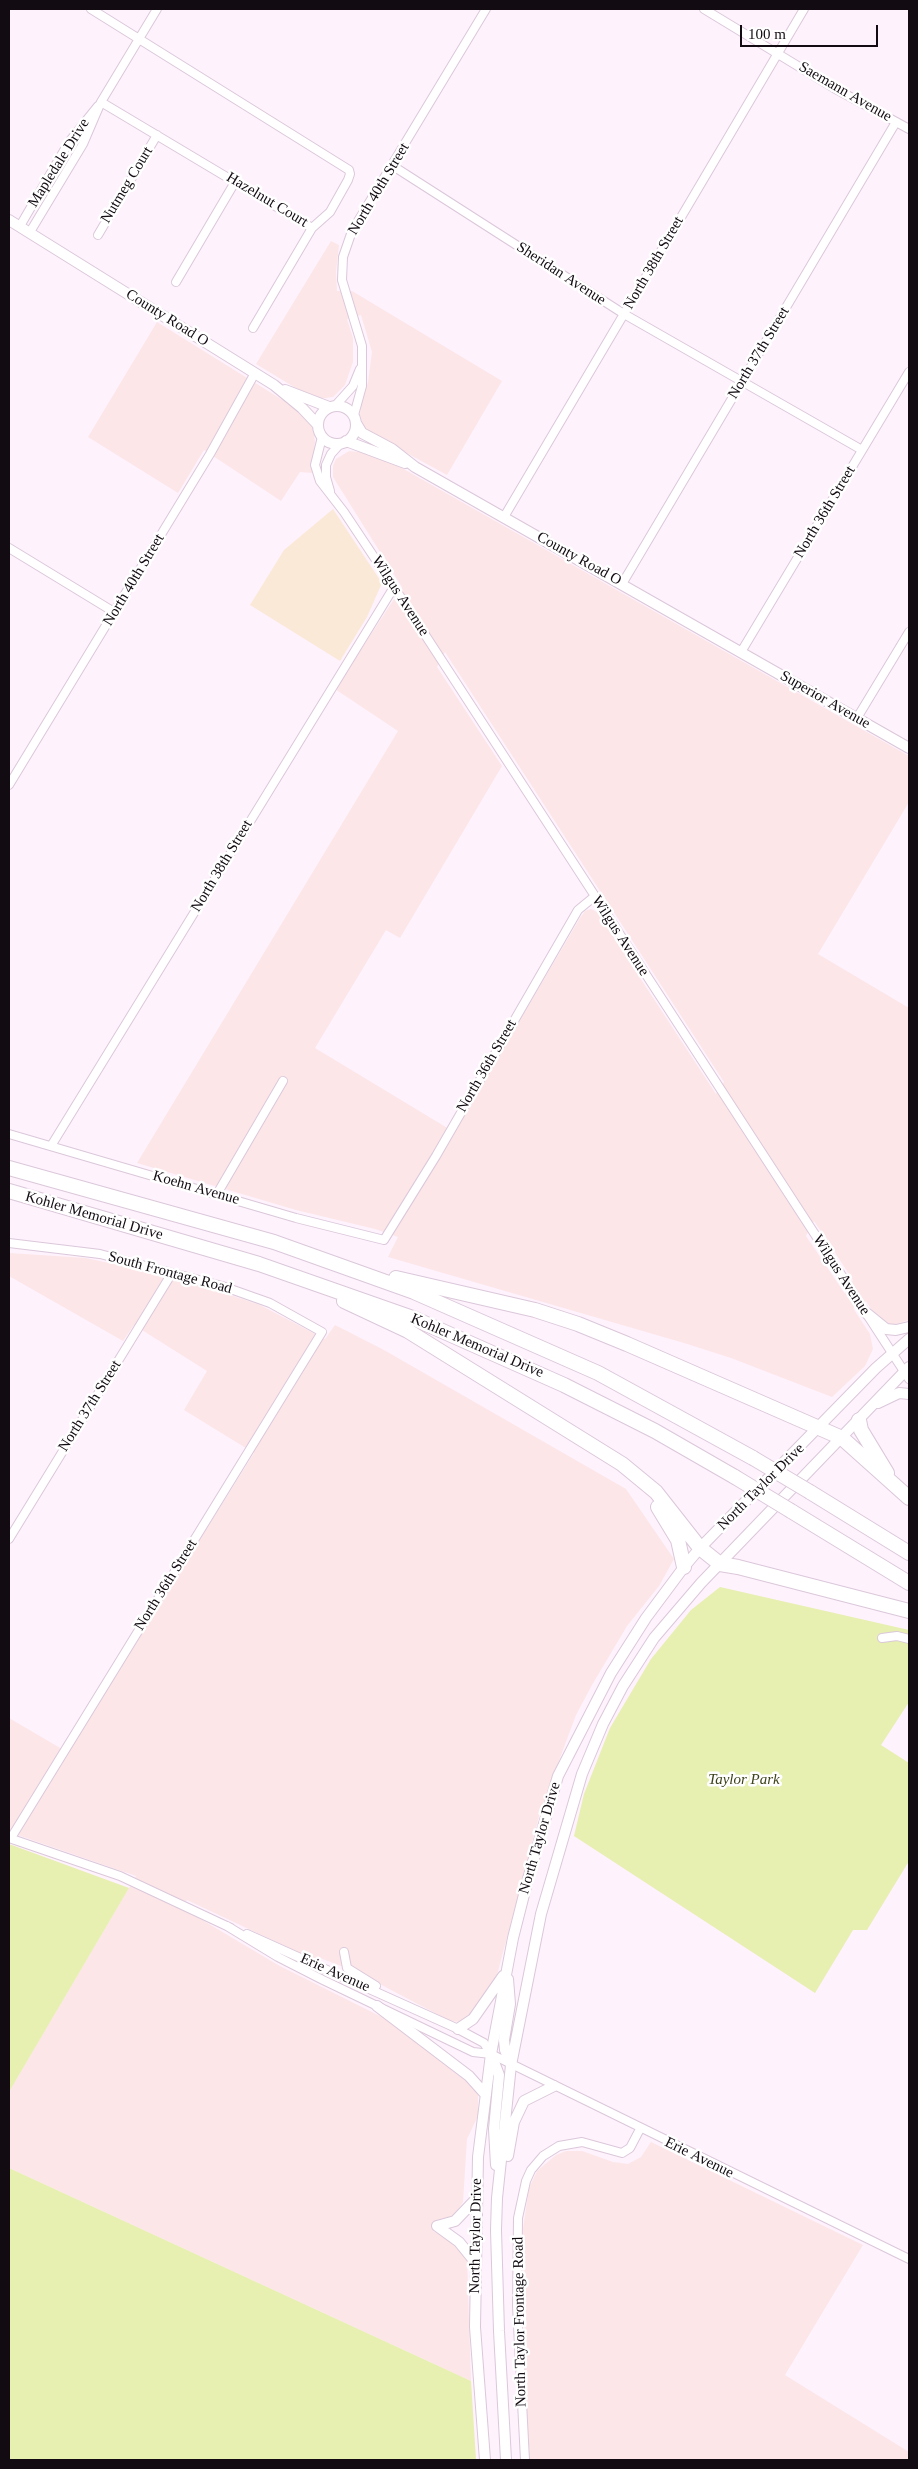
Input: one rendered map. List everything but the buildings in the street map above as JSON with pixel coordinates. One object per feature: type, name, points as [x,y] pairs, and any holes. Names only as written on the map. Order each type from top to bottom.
[{"type":"highway","name":"Kohler Memorial Drive","points":[[9,1168],[274,1242],[352,1268],[414,1292],[598,1373],[753,1458],[909,1553]]},
{"type":"highway","name":"Kohler Memorial Drive","points":[[9,1193],[259,1264],[413,1318],[526,1367],[655,1431],[735,1476],[909,1583]]},
{"type":"highway","points":[[259,1264],[396,1325],[622,1464],[647,1484],[669,1506],[700,1548],[720,1564],[909,1611]]},
{"type":"highway","points":[[352,1268],[535,1310],[578,1324],[842,1438],[909,1498]]},
{"type":"highway","points":[[859,1420],[861,1430],[890,1481]]},
{"type":"highway","points":[[556,1422],[652,1500],[674,1532],[684,1567]]},
{"type":"main road","name":"County Road O","points":[[9,220],[256,373],[302,408],[318,425]]},
{"type":"main road","points":[[274,386],[332,406],[346,408],[355,419],[354,434],[343,442],[333,443],[322,437],[318,425],[321,414],[332,406]]},
{"type":"main road","name":"County Road O","points":[[355,419],[362,433],[392,449],[415,467],[742,652]]},
{"type":"main road","name":"County Road O","points":[[343,442],[415,467]]},
{"type":"main road","name":"Superior Avenue","points":[[742,652],[909,748]]},
{"type":"main road","points":[[865,1312],[889,1330],[909,1327]]},
{"type":"main road","name":"North Taylor Drive","points":[[484,2460],[475,2327],[478,2157],[491,2054],[507,1971],[528,1879],[562,1766],[611,1672],[646,1618],[684,1567],[700,1548],[909,1339]]},
{"type":"main road","name":"North Taylor Drive","points":[[506,2460],[499,2331],[497,2198],[511,2065],[540,1914],[582,1774],[603,1724],[623,1686],[654,1638],[701,1583],[868,1409],[908,1373]]},
{"type":"main road","points":[[868,1409],[899,1393],[909,1394]]},
{"type":"main road","points":[[507,1971],[510,2004],[504,2040],[505,2050],[511,2065]]},
{"type":"main road","points":[[458,2029],[473,2019],[482,2009],[507,1971]]},
{"type":"main road","points":[[378,2006],[469,2076],[486,2095]]},
{"type":"main road","points":[[491,2054],[499,2075],[494,2129],[497,2198]]},
{"type":"main road","points":[[497,2198],[517,2114],[526,2099],[554,2086]]},
{"type":"main road","points":[[476,2263],[459,2242],[437,2226],[455,2221],[477,2198]]},
{"type":"street","points":[[91,9],[140,38]]},
{"type":"street","name":"Mapledale Drive","points":[[20,226],[69,142],[101,102],[157,9]]},
{"type":"street","name":"North 40th Street","points":[[355,419],[362,386],[362,346],[342,280],[343,257],[352,231],[393,166],[486,9]]},
{"type":"street","name":"Saemann Avenue","points":[[704,9],[778,52],[834,88],[909,129]]},
{"type":"street","name":"North 38th Street","points":[[504,518],[804,9]]},
{"type":"street","name":"Hazelnut Court","points":[[101,102],[312,228],[330,212],[348,180],[350,174],[346,166],[140,38]]},
{"type":"street","name":"Mapledale Drive","points":[[30,232],[93,127],[101,102]]},
{"type":"street","name":"North 37th Street","points":[[622,584],[896,122]]},
{"type":"street","name":"Nutmeg Court","points":[[98,235],[157,135]]},
{"type":"street","name":"Sheridan Avenue","points":[[393,166],[624,314],[862,450]]},
{"type":"street","points":[[176,282],[235,182]]},
{"type":"street","points":[[253,328],[312,228]]},
{"type":"street","points":[[332,406],[353,386],[362,364]]},
{"type":"street","name":"North 36th Street","points":[[742,652],[909,372]]},
{"type":"street","name":"North 40th Street","points":[[9,785],[210,454],[256,373]]},
{"type":"street","name":"Wilgus Avenue","points":[[322,437],[315,469],[320,480],[331,493],[394,587],[892,1354],[908,1373]]},
{"type":"street","name":"Wilgus Avenue","points":[[331,493],[326,477],[326,465],[330,454],[343,442]]},
{"type":"street","points":[[9,548],[114,612]]},
{"type":"street","name":"North 38th Street","points":[[51,1146],[394,587]]},
{"type":"street","points":[[856,718],[909,632]]},
{"type":"street","name":"North 36th Street","points":[[384,1240],[431,1164],[580,908],[595,896]]},
{"type":"street","points":[[217,1194],[283,1081]]},
{"type":"street","name":"Koehn Avenue","points":[[9,1134],[296,1218],[384,1240]]},
{"type":"street","name":"South Frontage Road","points":[[9,1243],[100,1254],[236,1291],[270,1303],[322,1332]]},
{"type":"street","name":"North 37th Street","points":[[9,1539],[172,1273]]},
{"type":"street","name":"North 36th Street","points":[[10,1838],[322,1332]]},
{"type":"street","points":[[882,1638],[897,1636],[909,1639]]},
{"type":"street","name":"Erie Avenue","points":[[10,1838],[120,1876],[227,1926],[415,2008],[484,2043],[491,2054]]},
{"type":"street","name":"Erie Avenue","points":[[227,1926],[278,1957],[378,2006],[473,2052],[491,2054],[909,2260]]},
{"type":"street","points":[[344,1952],[350,1970],[415,2008]]},
{"type":"street","name":"North Taylor Frontage Road","points":[[525,2460],[517,2306],[518,2224],[526,2181],[531,2170],[543,2156],[558,2146],[582,2142],[622,2153],[630,2148],[640,2129]]},
{"type":"shaded area","points":[[331,241],[339,245],[336,272],[337,291],[352,291],[502,381],[447,475],[368,432],[364,428],[360,415],[361,405],[368,382],[372,352],[361,315],[347,319],[353,338],[353,362],[345,385],[333,397],[318,399],[304,393],[256,364]]},
{"type":"shaded area","points":[[157,322],[302,412],[312,423],[315,441],[313,473],[300,472],[281,501],[204,450],[178,493],[88,437]]},
{"type":"shaded area","points":[[349,451],[367,453],[402,468],[909,756],[909,802],[818,954],[909,1008],[909,1320],[890,1326],[878,1319],[866,1301],[853,1308],[870,1334],[873,1349],[865,1366],[832,1397],[731,1358],[684,1343],[388,1257],[398,1237],[375,1229],[296,1210],[137,1163],[398,731],[335,689],[402,587],[333,477],[333,466],[336,459]],"holes":[[[445,652],[724,1082],[716,1094],[597,912],[591,909],[585,911],[580,918],[454,1132],[315,1048],[386,930],[400,938],[502,766],[437,667]],[[814,1221],[853,1280],[845,1294],[806,1236]]]},
{"type":"shaded area","points":[[333,509],[382,583],[367,617],[340,661],[250,605],[284,550]]},
{"type":"shaded area","points":[[9,1253],[86,1258],[186,1280],[260,1305],[325,1339],[335,1325],[384,1350],[626,1489],[674,1559],[659,1586],[627,1626],[576,1715],[541,1809],[497,1975],[494,1983],[472,2015],[461,2022],[450,2021],[357,1972],[320,1958],[310,1958],[187,1900],[182,1908],[278,1965],[392,2022],[471,2082],[478,2092],[478,2116],[467,2139],[463,2202],[454,2216],[438,2220],[433,2231],[457,2244],[467,2258],[471,2381],[9,2168],[9,2092],[136,1876],[9,1832],[9,1718],[67,1752],[254,1453],[184,1410],[207,1371],[134,1325],[123,1341],[9,1276]]},
{"type":"shaded area","points":[[651,2142],[863,2245],[785,2375],[909,2452],[909,2460],[530,2460],[522,2342],[522,2235],[529,2188],[537,2171],[556,2155],[566,2151],[582,2151],[613,2162],[628,2164],[641,2157]]},
{"type":"green space","name":"Taylor Park","points":[[720,1587],[909,1630],[909,1702],[881,1745],[909,1763],[909,1861],[867,1930],[853,1930],[815,1993],[574,1836],[584,1794],[610,1728],[651,1659],[691,1610]]},
{"type":"green space","points":[[9,1844],[129,1888],[9,2092]]},
{"type":"green space","points":[[9,2168],[471,2381],[476,2460],[9,2460]]}]
